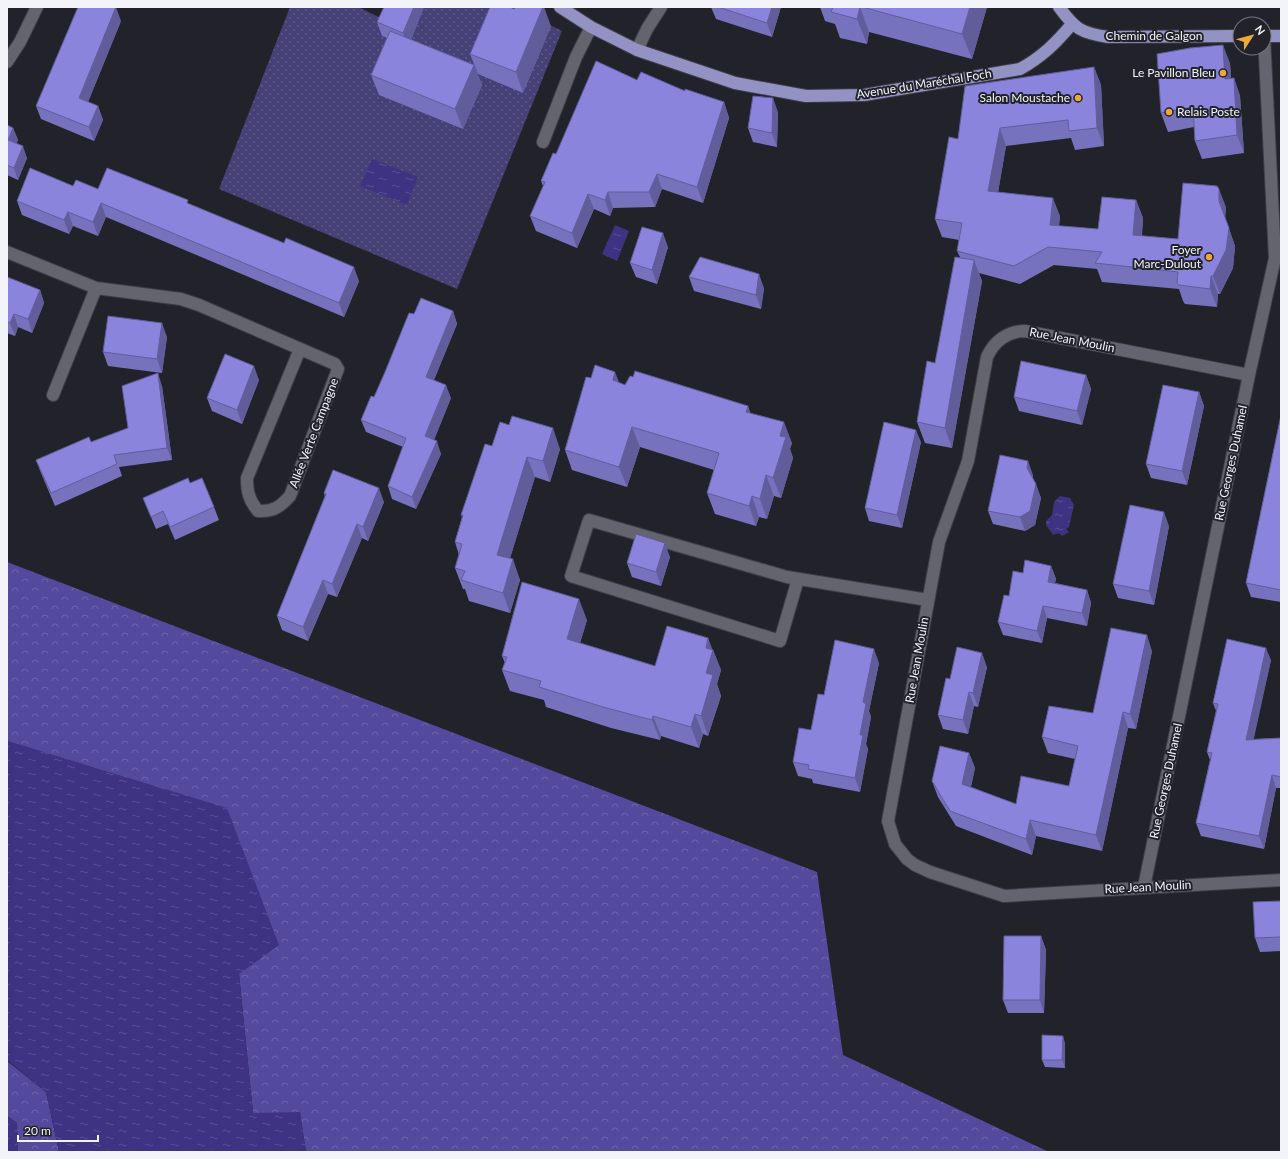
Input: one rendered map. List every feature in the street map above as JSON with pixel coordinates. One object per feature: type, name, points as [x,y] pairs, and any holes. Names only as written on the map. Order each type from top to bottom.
[{"type":"main road","name":"Avenue du Maréchal Foch","points":[[560,7],[592,27],[637,50],[735,83],[760,89],[806,96],[864,95],[1020,69],[1037,60],[1057,42],[1072,24]]},
{"type":"main road","points":[[1059,7],[1072,24]]},
{"type":"main road","name":"Chemin de Galgon","points":[[1072,24],[1088,34],[1108,37],[1232,36]]},
{"type":"street","points":[[7,62],[20,42],[37,7]]},
{"type":"street","points":[[637,50],[647,29],[662,7]]},
{"type":"street","points":[[543,142],[576,57],[592,27]]},
{"type":"street","name":"Rue Georges Duhamel","points":[[1144,887],[1249,374],[1278,258],[1265,56]]},
{"type":"street","name":"Allée Verte Campagne","points":[[7,252],[96,288],[181,299],[199,305],[335,364],[338,369],[290,496],[280,507],[269,512],[258,511],[251,502],[247,491],[247,478],[300,349]]},
{"type":"street","points":[[53,395],[96,288]]},
{"type":"street","name":"Rue Jean Moulin","points":[[1249,374],[1025,331],[1017,331],[1002,338],[990,350],[987,357],[968,460],[939,542],[888,821],[891,836],[907,859],[926,870],[1004,896],[1281,880]]},
{"type":"street","points":[[798,579],[780,641],[571,576],[589,520],[798,579],[928,600]]},
{"type":"shaded area","points":[[290,7],[358,7],[385,20],[390,7],[508,7],[528,14],[562,31],[457,289],[219,189]]},
{"type":"green space","points":[[7,562],[817,872],[843,1055],[1049,1152],[306,1152],[300,1113],[253,1113],[239,974],[227,809],[7,741]]},
{"type":"green space","points":[[7,1061],[46,1092],[59,1152],[18,1152],[17,1123],[7,1116]]},
{"type":"water","points":[[372,159],[418,177],[407,205],[360,186]]},
{"type":"water","points":[[615,225],[629,231],[617,261],[602,254]]},
{"type":"water","points":[[1060,496],[1070,498],[1074,505],[1069,527],[1066,529],[1069,532],[1062,536],[1059,533],[1053,535],[1046,525],[1046,521],[1052,515],[1054,502]]},
{"type":"water","points":[[7,741],[227,808],[279,945],[239,974],[253,1113],[300,1112],[306,1152],[59,1152],[46,1092],[7,1060]]},
{"type":"water","points":[[7,1116],[17,1123],[18,1152],[7,1152]]},
{"type":"building","points":[[78,7],[116,7],[79,98],[98,106],[89,127],[36,106]]},
{"type":"building","points":[[384,7],[414,7],[403,33],[377,22]]},
{"type":"building","points":[[490,7],[510,7],[514,9],[515,7],[543,7],[516,72],[470,54]]},
{"type":"building","points":[[718,7],[772,7],[767,23]]},
{"type":"building","points":[[833,7],[860,7],[857,19],[831,12]]},
{"type":"building","points":[[862,7],[970,7],[962,34]]},
{"type":"building","points":[[390,31],[474,65],[455,109],[371,75]]},
{"type":"building","points":[[1223,45],[1225,79],[1234,78],[1237,135],[1195,141],[1193,107],[1161,113],[1157,54],[1190,48]]},
{"type":"building","points":[[596,61],[637,80],[641,72],[685,91],[685,89],[724,102],[697,187],[657,174],[649,192],[608,192],[605,200],[588,194],[572,233],[530,216],[545,182],[541,181],[553,153],[556,154]]},
{"type":"building","points":[[1094,67],[1097,128],[1069,131],[1068,120],[1000,128],[988,191],[1053,198],[1050,225],[1098,229],[1102,197],[1136,200],[1133,235],[1178,239],[1183,183],[1217,186],[1219,189],[1219,201],[1229,228],[1226,250],[1213,276],[1211,276],[1210,289],[1179,285],[1177,283],[1178,272],[1095,263],[1102,252],[1048,247],[1014,266],[957,251],[962,223],[935,219],[949,137],[958,139],[965,86]]},
{"type":"building","points":[[753,96],[773,98],[772,133],[748,128]]},
{"type":"building","points":[[7,125],[13,128],[8,140],[23,146],[14,168],[7,165]]},
{"type":"building","points":[[30,168],[73,186],[76,180],[98,189],[107,168],[188,200],[187,203],[284,243],[286,238],[354,267],[339,303],[101,203],[93,222],[68,212],[64,220],[17,201]]},
{"type":"building","points":[[642,227],[663,233],[652,270],[630,263]]},
{"type":"building","points":[[700,257],[759,274],[756,295],[689,277]]},
{"type":"building","points":[[955,257],[974,260],[945,428],[917,422],[927,361],[935,363]]},
{"type":"building","points":[[7,277],[40,290],[28,319],[14,314],[10,323],[7,322]]},
{"type":"building","points":[[421,298],[453,311],[426,377],[446,385],[425,436],[437,441],[412,497],[388,486],[406,438],[361,420],[371,396],[374,397],[409,313],[414,314]]},
{"type":"building","points":[[108,316],[162,323],[157,359],[103,352]]},
{"type":"building","points":[[225,354],[254,366],[237,410],[207,398]]},
{"type":"building","points":[[1021,361],[1086,375],[1077,411],[1014,397]]},
{"type":"building","points":[[595,365],[615,372],[613,380],[625,385],[630,376],[633,377],[635,371],[748,406],[746,412],[784,422],[780,436],[786,437],[773,478],[766,475],[760,499],[752,496],[749,506],[707,493],[719,453],[632,427],[619,467],[565,450],[586,377],[591,378]]},
{"type":"building","points":[[158,373],[167,448],[114,455],[117,464],[51,493],[36,460],[89,437],[91,442],[128,428],[122,386]]},
{"type":"building","points":[[1163,385],[1199,392],[1182,471],[1146,464]]},
{"type":"building","points":[[1281,415],[1281,590],[1246,583]]},
{"type":"building","points":[[512,416],[553,428],[543,461],[527,457],[497,555],[513,559],[503,593],[461,580],[465,571],[455,568],[462,544],[455,542],[463,515],[461,515],[485,444],[492,446],[500,422],[509,425]]},
{"type":"building","points":[[884,422],[916,430],[897,515],[865,508]]},
{"type":"building","points":[[1000,455],[1028,461],[1027,468],[1036,484],[1030,511],[1020,517],[988,511]]},
{"type":"building","points":[[333,470],[379,488],[363,527],[357,524],[332,584],[323,580],[303,627],[277,616],[326,494],[324,493]]},
{"type":"building","points":[[188,478],[190,483],[202,478],[214,507],[170,527],[163,511],[151,517],[143,498]]},
{"type":"building","points":[[1130,505],[1164,512],[1149,591],[1113,584]]},
{"type":"building","points":[[636,534],[665,543],[656,572],[627,563]]},
{"type":"building","points":[[1025,560],[1051,566],[1048,582],[1087,590],[1082,613],[1043,606],[1037,631],[998,622],[1004,595],[1009,596],[1013,571],[1023,573]]},
{"type":"building","points":[[522,582],[579,599],[567,639],[655,666],[667,626],[708,638],[706,648],[713,650],[706,673],[713,675],[701,716],[695,714],[691,727],[653,716],[652,720],[603,707],[539,687],[541,681],[502,670],[507,657],[502,656]]},
{"type":"building","points":[[1111,628],[1147,635],[1130,714],[1123,712],[1096,835],[1030,820],[1026,839],[950,811],[932,781],[940,746],[969,753],[962,784],[1016,804],[1021,776],[1069,786],[1078,746],[1042,737],[1049,706],[1093,713]]},
{"type":"building","points":[[1227,639],[1266,648],[1246,740],[1281,738],[1281,777],[1272,775],[1259,836],[1196,823],[1212,753],[1207,752],[1218,704],[1213,703]]},
{"type":"building","points":[[835,640],[874,649],[863,702],[866,704],[860,735],[863,735],[855,778],[808,769],[809,765],[793,762],[799,728],[811,730],[818,694],[824,695]]},
{"type":"building","points":[[957,647],[982,653],[973,693],[969,692],[963,720],[938,715],[946,678],[950,679]]},
{"type":"building","points":[[1281,901],[1281,937],[1255,938],[1253,902]]},
{"type":"building","points":[[1004,936],[1041,936],[1040,1000],[1003,1000]]},
{"type":"building","points":[[1042,1035],[1063,1036],[1062,1060],[1042,1060]]},
{"type":"place","name":"Le Pavillon Bleu","points":[[1223,73]]},
{"type":"place","name":"Salon Moustache","points":[[1078,98]]},
{"type":"place","name":"Relais Poste","points":[[1169,112]]},
{"type":"place","name":"Foyer Marc-Dulout","points":[[1209,257]]}]
